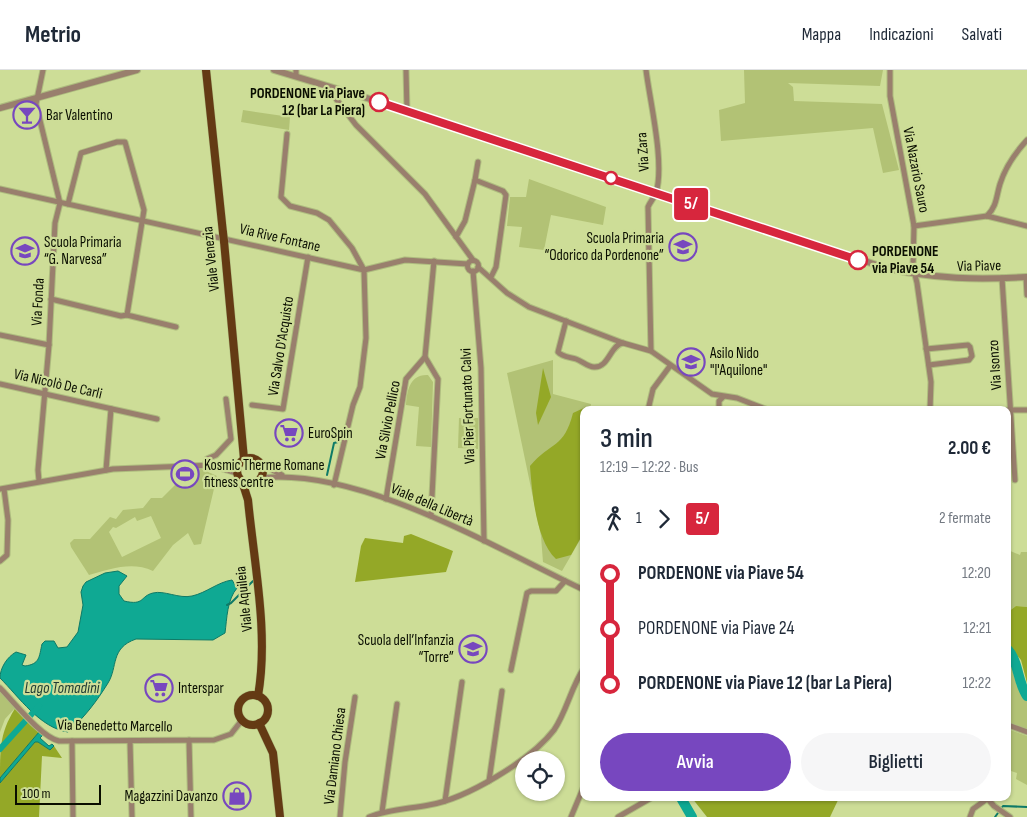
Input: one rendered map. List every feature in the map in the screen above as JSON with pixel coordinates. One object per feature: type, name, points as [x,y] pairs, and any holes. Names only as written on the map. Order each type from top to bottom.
[{"type":"main road","name":"Viale Venezia","points":[[206,71],[245,460]]},
{"type":"main road","points":[[237,474],[245,460],[261,464],[263,471],[248,500]]},
{"type":"main road","name":"Viale Aquileia","points":[[237,474],[242,481],[248,500],[263,657],[258,696],[268,707],[266,717],[259,723]]},
{"type":"main road","points":[[242,481],[251,484],[258,480]]},
{"type":"main road","points":[[258,696],[250,695],[242,700],[238,711],[242,720],[249,724],[259,723],[273,753],[280,817]]},
{"type":"street","name":"Via Fonda","points":[[39,481],[38,470],[55,223],[60,203],[36,104],[43,70]]},
{"type":"street","points":[[0,108],[137,70]]},
{"type":"street","name":"Via Piave","points":[[274,70],[296,72],[323,84],[866,262],[914,275],[958,280],[1026,277]]},
{"type":"street","points":[[406,70],[407,111]]},
{"type":"street","name":"Via Zara","points":[[646,70],[657,152],[656,193],[648,207],[650,350]]},
{"type":"street","name":"Via Nazario Sauro","points":[[890,70],[891,104],[914,226],[914,275],[917,283],[929,365],[930,406]]},
{"type":"street","points":[[323,84],[333,93],[341,107],[369,138],[412,179],[456,237],[470,262],[468,268],[473,271],[478,267]]},
{"type":"street","points":[[287,134],[281,197],[290,206],[317,214],[329,220],[352,248],[364,270],[366,338],[360,388],[353,404],[334,485]]},
{"type":"street","points":[[68,204],[79,156],[84,151],[122,140],[144,210],[127,315]]},
{"type":"street","points":[[986,216],[996,203],[1000,184],[1016,153],[1027,140]]},
{"type":"street","points":[[456,237],[465,221],[478,162]]},
{"type":"street","points":[[475,180],[503,191],[506,195],[496,267],[491,278]]},
{"type":"street","name":"Via Rive Fontane","points":[[0,189],[364,270],[405,260],[470,262]]},
{"type":"street","points":[[914,226],[986,216],[1027,226]]},
{"type":"street","name":"Via Salvo D'Acquisto","points":[[252,405],[283,409],[308,257]]},
{"type":"street","points":[[431,516],[438,379],[424,357],[434,261]]},
{"type":"street","points":[[470,262],[477,262],[478,267],[518,301],[623,343],[650,350],[707,391],[723,397],[737,398],[758,406]]},
{"type":"street","name":"Via Pier Fortunato Calvi","points":[[473,271],[481,368],[484,541]]},
{"type":"street","points":[[1026,277],[1027,295]]},
{"type":"street","name":"Via Isonzo","points":[[1002,278],[1009,406]]},
{"type":"street","points":[[51,299],[176,327]]},
{"type":"street","points":[[566,321],[558,352],[562,356],[578,360],[590,366],[598,366],[605,362],[617,345],[623,343]]},
{"type":"street","points":[[0,334],[48,345]]},
{"type":"street","points":[[926,349],[968,345],[972,356],[969,360],[929,365]]},
{"type":"street","name":"Via Silvio Pellico","points":[[386,499],[406,379],[424,357]]},
{"type":"street","points":[[649,406],[653,389],[670,366]]},
{"type":"street","name":"Via Nicolò De Carli","points":[[0,384],[158,420]]},
{"type":"street","points":[[719,406],[719,401],[723,397]]},
{"type":"street","points":[[207,465],[207,459],[216,455],[231,439],[226,399]]},
{"type":"street","name":"Via Nicolò De Carli","points":[[106,470],[111,409]]},
{"type":"street","points":[[1011,410],[1027,410]]},
{"type":"street","name":"Via Isonzo","points":[[1011,433],[1015,480]]},
{"type":"street","points":[[0,560],[7,556],[8,520],[2,489],[106,470],[143,466],[207,465],[245,460]]},
{"type":"street","name":"Viale della Libertà","points":[[261,464],[282,476]]},
{"type":"street","points":[[207,465],[237,474]]},
{"type":"street","name":"Viale della Libertà","points":[[258,480],[282,476],[334,485],[386,499],[431,516],[580,588]]},
{"type":"street","points":[[511,670],[527,593],[531,591],[556,591],[565,581]]},
{"type":"street","points":[[369,817],[382,812],[445,801],[489,781],[543,742],[555,728],[580,676]]},
{"type":"street","points":[[445,801],[462,682]]},
{"type":"street","name":"Via Benedetto Marcello","points":[[0,688],[52,739],[130,741],[222,738],[231,734],[242,720]]},
{"type":"street","points":[[489,781],[502,692]]},
{"type":"street","name":"Via Damiano Chiesa","points":[[340,817],[345,762],[355,698]]},
{"type":"street","points":[[382,812],[397,704]]},
{"type":"street","points":[[1011,726],[1027,732]]},
{"type":"street","points":[[189,740],[191,817]]},
{"type":"street","points":[[72,741],[73,817]]},
{"type":"street","points":[[130,741],[132,817]]},
{"type":"street","points":[[571,817],[580,796]]},
{"type":"street","points":[[618,817],[626,815],[647,801]]},
{"type":"street","points":[[970,817],[973,809],[983,801]]},
{"type":"street","points":[[990,801],[1007,816]]},
{"type":"green space","points":[[744,70],[883,70],[880,86],[788,83],[793,87],[794,101],[882,104],[899,170],[883,173],[873,128],[721,141],[719,110],[745,103]]},
{"type":"green space","points":[[243,110],[290,117],[289,130],[241,122]]},
{"type":"green space","points":[[529,179],[606,207],[603,225],[551,215],[544,250],[519,247],[522,227],[507,226],[510,197],[526,197]]},
{"type":"green space","points":[[553,360],[553,394],[591,404],[591,406],[580,406],[580,540],[562,571],[543,562],[541,536],[507,373]]},
{"type":"green space","points":[[543,368],[551,397],[538,425],[536,413]]},
{"type":"green space","points":[[428,375],[433,382],[431,447],[416,446],[419,407],[406,405],[410,385],[417,377]]},
{"type":"green space","points":[[580,410],[580,539],[571,555],[556,559],[544,541],[536,516],[530,466],[561,439],[573,413]]},
{"type":"green space","points":[[459,418],[478,418],[478,449],[458,448]]},
{"type":"green space","points":[[180,468],[202,469],[217,476],[201,544],[194,545],[188,533],[173,545],[153,571],[129,566],[113,568],[89,575],[70,543],[74,539],[90,539],[110,517],[116,519],[123,510],[143,508],[151,498],[162,498],[182,478]],"holes":[[[151,516],[161,538],[122,557],[109,532],[113,527],[116,528],[135,517],[137,521]]]},
{"type":"green space","points":[[411,534],[453,551],[446,572],[355,582],[361,546],[365,538],[403,543],[404,536]]},
{"type":"green space","points":[[1011,551],[1020,555],[1021,552],[1027,552],[1027,607],[1016,606],[1011,610]]},
{"type":"green space","points":[[1016,606],[1027,607],[1027,683],[1021,660],[1011,648],[1011,610]]},
{"type":"green space","points":[[1011,665],[1017,686],[1027,701],[1027,731],[1011,724]]},
{"type":"green space","points":[[0,691],[16,707],[5,719],[0,732]]},
{"type":"green space","points":[[16,707],[39,732],[0,778],[2,740],[7,724]]},
{"type":"green space","points":[[1011,730],[1027,736],[1027,785],[1016,779],[1017,773],[1011,771]]},
{"type":"green space","points":[[35,742],[50,750],[54,746],[62,758],[42,756],[39,817],[0,817],[0,783]]},
{"type":"green space","points":[[694,801],[838,801],[830,817],[707,817]]},
{"type":"water","name":"Lago Tomadini","points":[[118,571],[127,576],[119,586],[119,594],[124,601],[131,602],[139,601],[149,594],[157,592],[187,597],[192,596],[232,580],[237,588],[229,604],[225,633],[213,640],[136,639],[128,643],[118,653],[108,683],[79,721],[68,732],[48,725],[31,711],[0,678],[1,670],[7,660],[16,652],[26,655],[22,665],[34,664],[45,641],[54,641],[58,648],[67,647],[78,632],[83,605],[81,592],[83,586],[86,582],[105,573]]},
{"type":"water","points":[[39,732],[43,735],[40,738],[49,746],[52,744],[54,746],[50,750],[35,742],[0,783],[0,778]]},
{"type":"waterway","points":[[327,475],[334,443],[342,441]]},
{"type":"waterway","points":[[227,605],[253,581]]},
{"type":"waterway","points":[[1011,654],[1027,696]]},
{"type":"waterway","points":[[0,749],[39,706]]},
{"type":"waterway","points":[[683,801],[692,817]]},
{"type":"waterway","points":[[995,817],[1003,806],[1027,807]]},
{"type":"bus line","name":"5/","points":[[379,102],[858,260]]},
{"type":"place","name":"PORDENONE via Piave 12 (bar La Piera)","points":[[379,102]]},
{"type":"place","name":"Bar Valentino","points":[[27,115]]},
{"type":"place","name":"Scuola Primaria “Odorico da Pordenone”","points":[[683,247]]},
{"type":"place","name":"Scuola Primaria “G. Narvesa”","points":[[25,251]]},
{"type":"place","name":"PORDENONE via Piave 54","points":[[858,260]]},
{"type":"place","name":"Asilo Nido \"l'Aquilone\"","points":[[691,362]]},
{"type":"place","name":"EuroSpin","points":[[289,433]]},
{"type":"place","name":"Kosmic Therme Romane fitness centre","points":[[185,474]]},
{"type":"place","name":"Scuola dell’Infanzia “Torre”","points":[[473,649]]},
{"type":"place","name":"Interspar","points":[[159,688]]},
{"type":"place","name":"Magazzini Davanzo","points":[[237,796]]}]
